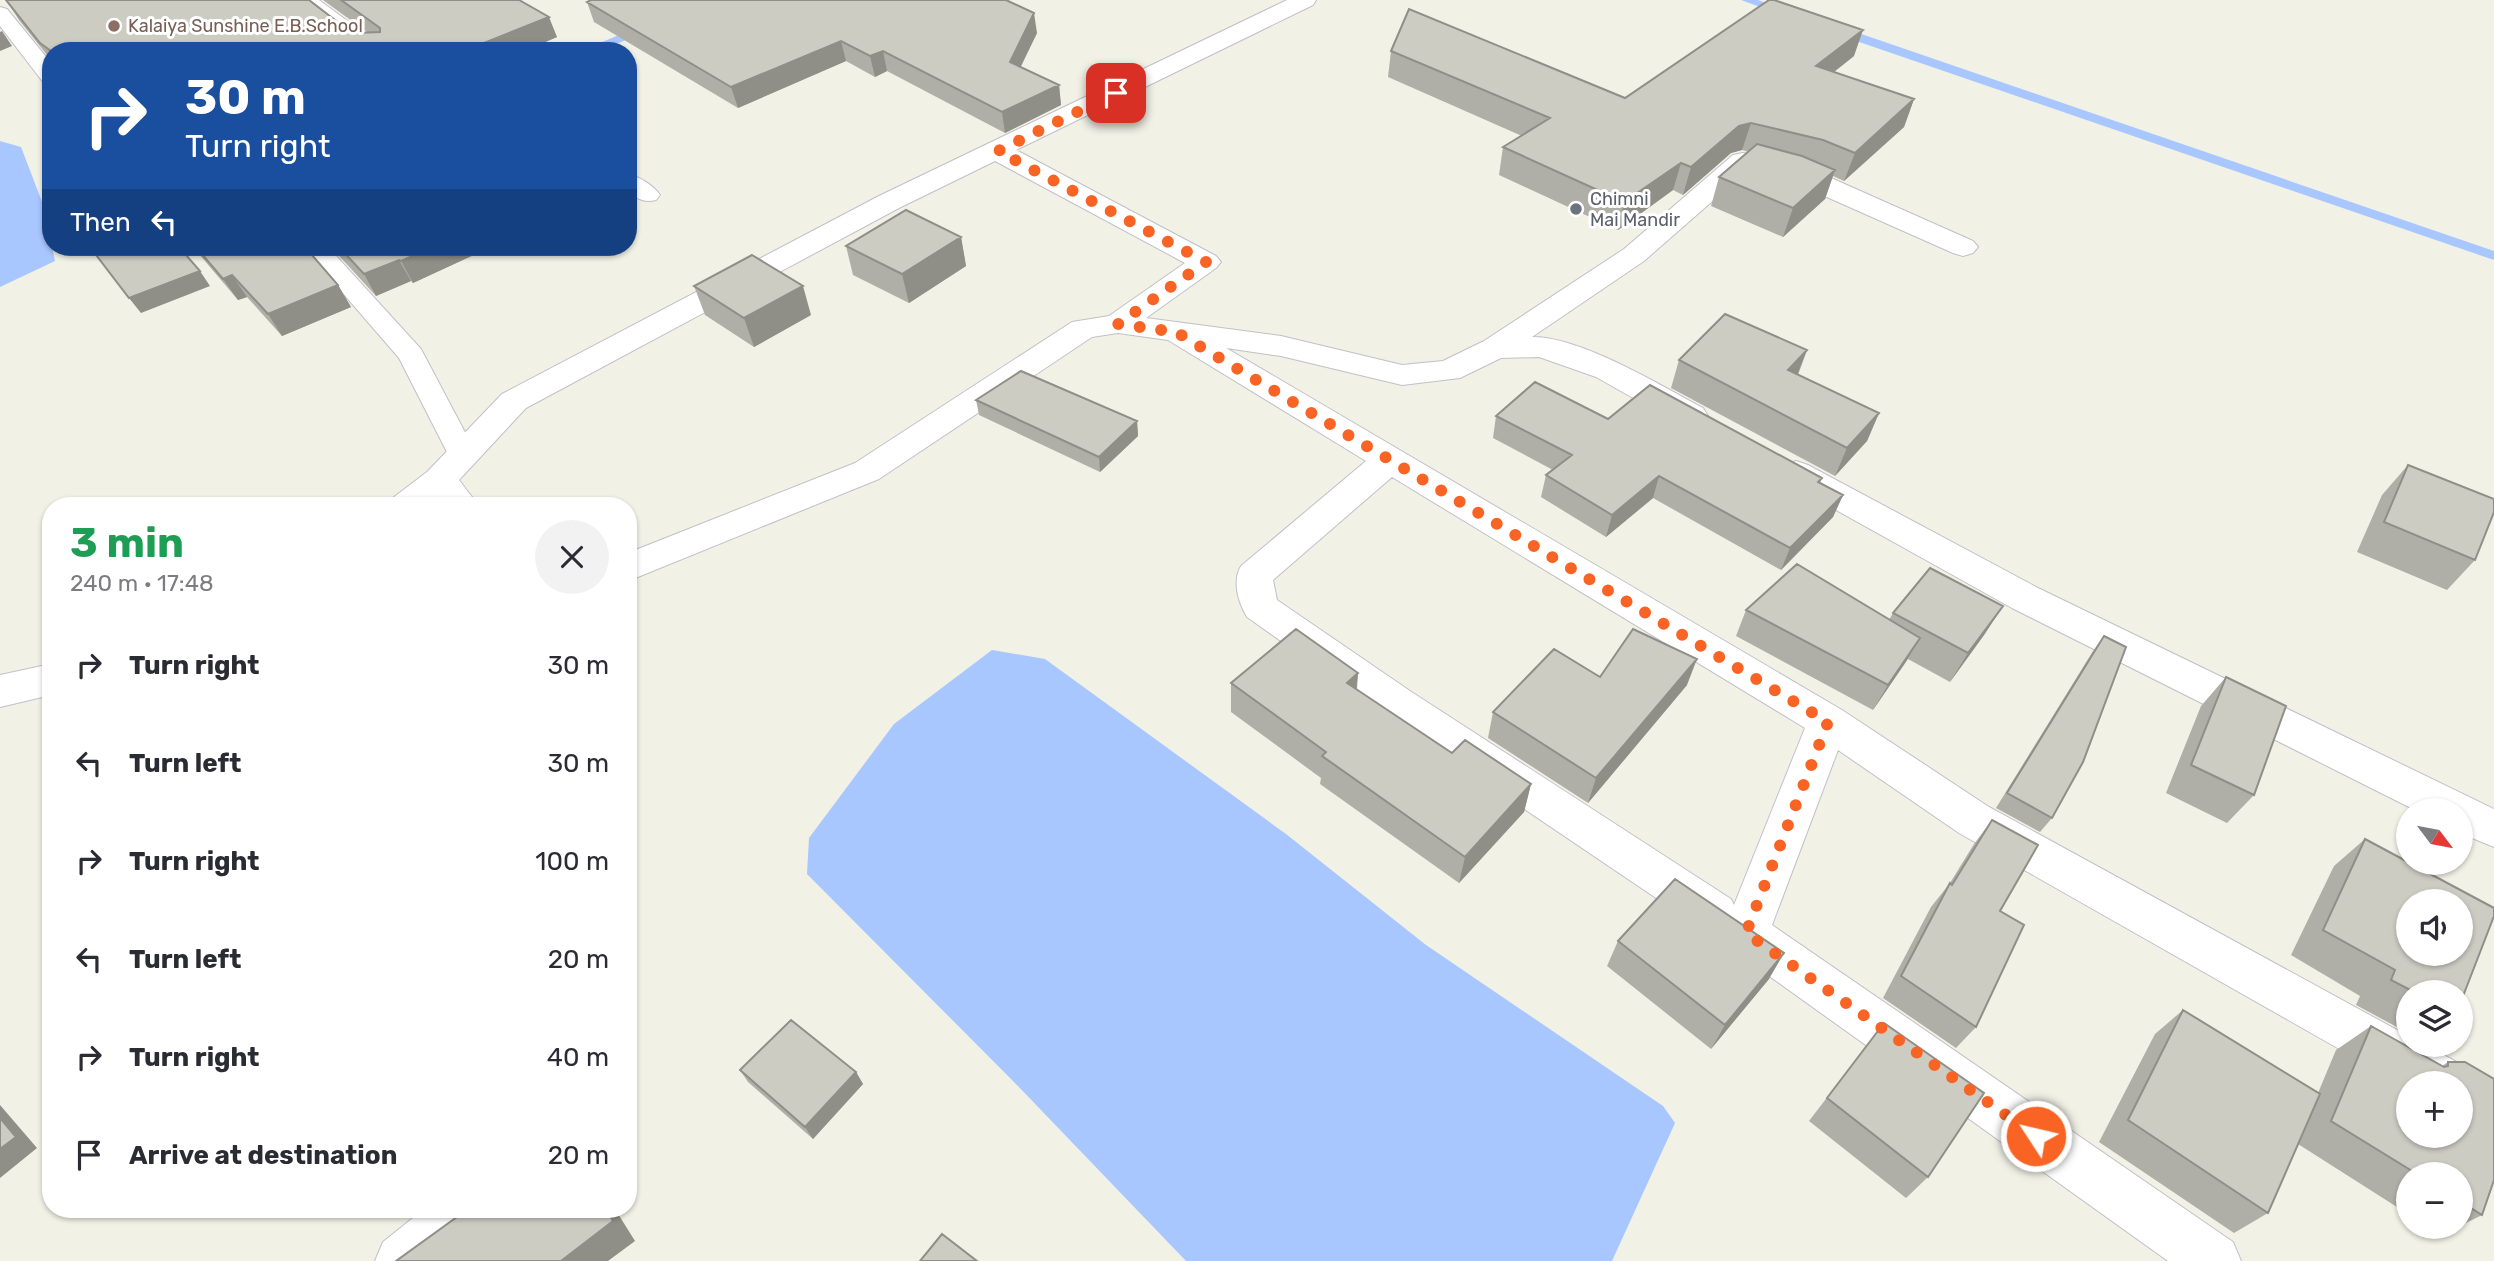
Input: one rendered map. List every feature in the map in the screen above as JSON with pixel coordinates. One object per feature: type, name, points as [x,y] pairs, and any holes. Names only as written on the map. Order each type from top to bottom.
[{"type":"street","points":[[423,497],[454,480],[514,401],[889,202],[1305,0]]},
{"type":"street","points":[[998,151],[1206,262],[1118,324]]},
{"type":"street","points":[[637,564],[867,471],[1083,329],[1118,324],[1281,346],[1402,375],[1449,371],[1495,348],[1634,255],[1743,161],[1803,176],[1963,247]]},
{"type":"street","points":[[1176,332],[1828,722],[1974,820],[2424,1071]]},
{"type":"street","points":[[1495,348],[1542,347],[1607,370],[1717,430]]},
{"type":"street","points":[[1766,457],[2025,598],[2431,798]]},
{"type":"street","points":[[1388,461],[1254,576],[1259,607],[1396,702],[1746,933],[2214,1261]]},
{"type":"street","points":[[3,690],[42,673]]},
{"type":"street","points":[[3,690],[42,681]]},
{"type":"street","points":[[1746,933],[1828,722]]},
{"type":"street","points":[[2473,819],[2494,829]]},
{"type":"street","points":[[402,1261],[455,1218]]},
{"type":"lane","points":[[306,0],[365,42]]},
{"type":"lane","points":[[0,13],[42,67]]},
{"type":"lane","points":[[323,256],[411,355],[454,480]]},
{"type":"water","points":[[0,141],[21,147],[42,202],[42,256],[54,256],[55,261],[0,287]]},
{"type":"water","points":[[992,650],[1045,659],[1286,834],[1426,945],[1663,1106],[1675,1123],[1612,1261],[1186,1261],[1013,1081],[807,874],[809,838],[894,724]]},
{"type":"building","points":[[6,0],[309,0],[352,33],[380,32],[380,28],[341,0],[519,0],[549,17],[486,42],[40,43]]},
{"type":"building","points":[[1006,0],[1034,13],[1010,62],[1059,85],[1002,112],[883,51],[870,56],[841,41],[731,87],[587,2]]},
{"type":"building","points":[[1769,0],[1863,30],[1816,66],[1914,99],[1855,153],[1823,140],[1751,123],[1739,126],[1691,167],[1681,163],[1624,202],[1503,147],[1550,118],[1391,51],[1409,9],[1625,98]]},
{"type":"building","points":[[1757,144],[1802,156],[1835,170],[1793,208],[1719,177]]},
{"type":"building","points":[[906,210],[961,237],[902,274],[846,246]]},
{"type":"building","points":[[752,255],[803,286],[744,318],[694,286]]},
{"type":"building","points":[[97,256],[187,256],[200,271],[129,298]]},
{"type":"building","points":[[204,256],[313,256],[338,285],[268,314],[232,275],[223,279]]},
{"type":"building","points":[[347,256],[412,256],[399,260],[364,274]]},
{"type":"building","points":[[1725,314],[1807,350],[1788,370],[1879,413],[1847,448],[1679,360]]},
{"type":"building","points":[[1021,371],[1137,421],[1099,457],[976,400]]},
{"type":"building","points":[[1535,382],[1608,419],[1650,385],[1822,478],[1818,482],[1843,495],[1790,548],[1659,476],[1612,515],[1546,475],[1572,455],[1496,416]]},
{"type":"building","points":[[2408,465],[2494,499],[2494,512],[2475,560],[2384,522]]},
{"type":"building","points":[[1797,564],[1920,638],[1888,685],[1746,610]]},
{"type":"building","points":[[1930,568],[2003,606],[1968,653],[1893,613]]},
{"type":"building","points":[[1296,629],[1358,673],[1347,683],[1452,753],[1465,740],[1531,784],[1465,857],[1322,756],[1326,752],[1231,683]]},
{"type":"building","points":[[1633,629],[1697,659],[1596,778],[1493,712],[1554,649],[1600,677]]},
{"type":"building","points":[[2104,636],[2126,647],[2083,762],[2052,818],[2007,793]]},
{"type":"building","points":[[2226,677],[2286,706],[2254,795],[2191,765]]},
{"type":"building","points":[[1992,820],[2038,845],[2000,911],[2024,925],[1976,1027],[1901,976],[1950,883],[1952,885]]},
{"type":"building","points":[[2365,839],[2396,856],[2396,875],[2432,875],[2458,889],[2396,889],[2396,966],[2473,966],[2473,897],[2494,908],[2494,916],[2469,980],[2396,980],[2396,983],[2391,980],[2395,970],[2323,930]]},
{"type":"building","points":[[1675,879],[1784,953],[1725,1025],[1618,941]]},
{"type":"building","points":[[2183,1010],[2320,1094],[2268,1213],[2128,1120]]},
{"type":"building","points":[[791,1020],[856,1072],[805,1127],[740,1070]]},
{"type":"building","points":[[1884,1023],[1984,1093],[1928,1177],[1827,1098]]},
{"type":"building","points":[[2371,1026],[2396,1040],[2396,1057],[2426,1057],[2444,1067],[2448,1066],[2448,1062],[2465,1062],[2494,1079],[2494,1180],[2482,1215],[2473,1209],[2473,1162],[2398,1162],[2331,1121]]},
{"type":"building","points":[[0,1118],[16,1137],[0,1149]]},
{"type":"building","points":[[456,1218],[611,1218],[613,1221],[561,1261],[396,1261]]},
{"type":"building","points":[[942,1234],[977,1261],[920,1261]]},
{"type":"waterway","points":[[1747,0],[1786,13]]},
{"type":"waterway","points":[[610,42],[645,28]]},
{"type":"waterway","points":[[1837,30],[2494,256]]},
{"type":"waterway","points":[[18,212],[42,205]]},
{"type":"place","name":"Kalaiya Sunshine E.B.School","points":[[114,26]]},
{"type":"place","name":"Chimni Mai Mandir","points":[[1576,209]]},
{"type":"route","points":[[1116,93],[998,151],[1206,262],[1118,324],[1176,332],[1507,533],[1828,722],[1746,933],[2036,1136]]}]
